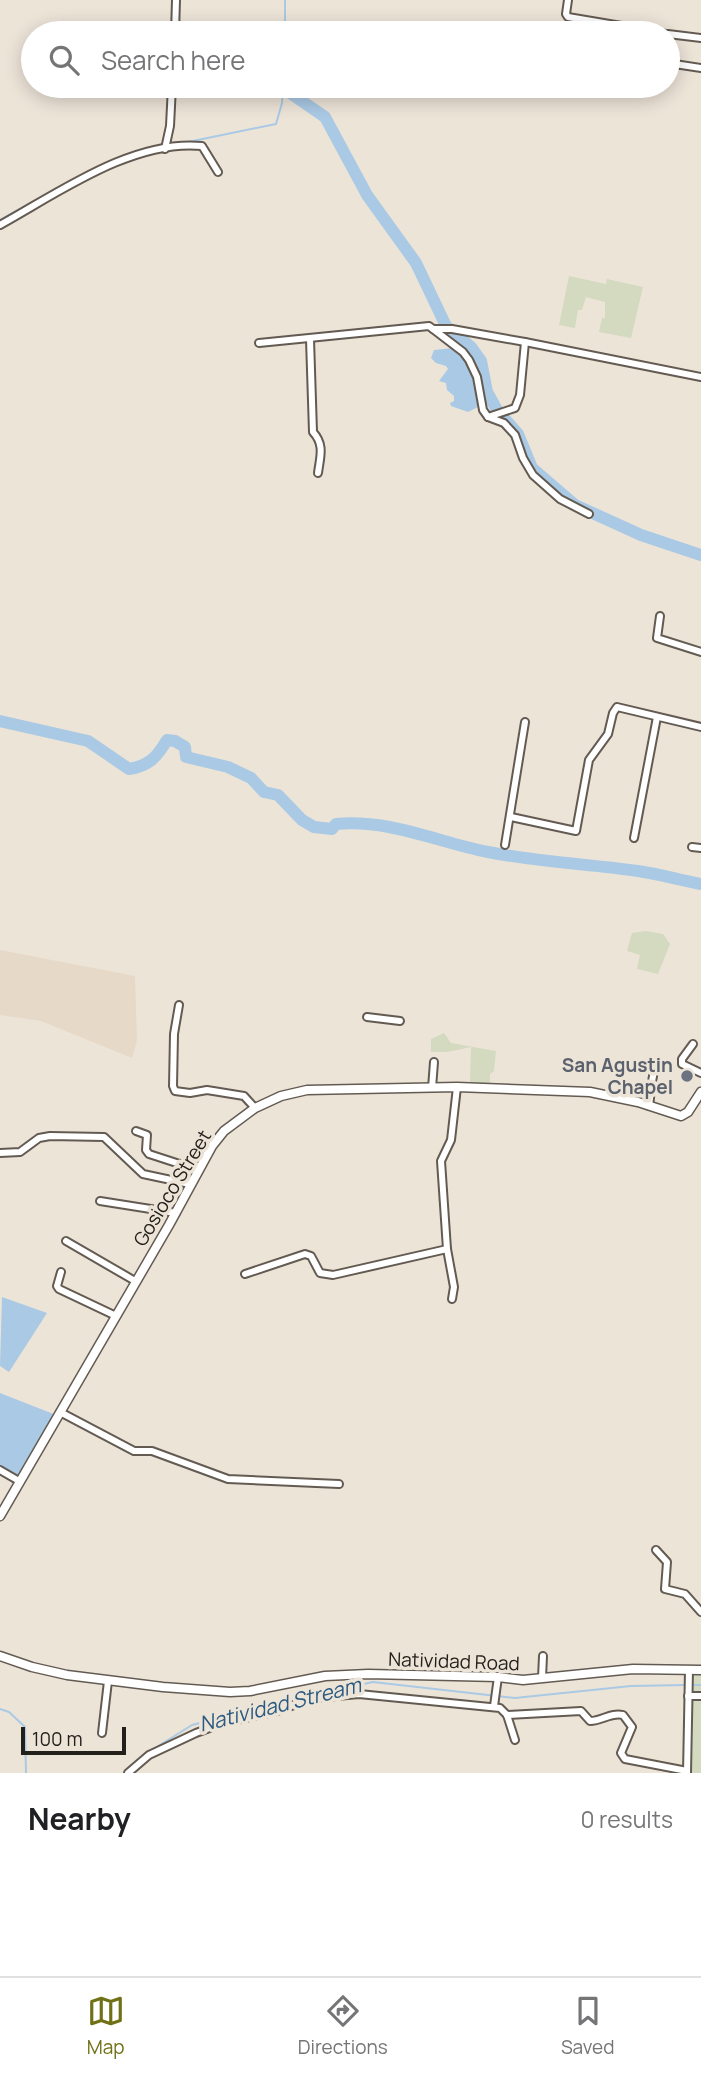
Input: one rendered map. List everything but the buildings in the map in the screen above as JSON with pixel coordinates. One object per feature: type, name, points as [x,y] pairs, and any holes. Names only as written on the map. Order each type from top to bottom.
[{"type":"street","points":[[175,21],[176,0]]},
{"type":"street","points":[[568,0],[568,17],[591,21]]},
{"type":"street","points":[[680,36],[701,38]]},
{"type":"street","points":[[680,65],[701,68]]},
{"type":"street","points":[[166,149],[171,98]]},
{"type":"street","points":[[0,225],[108,165],[138,155],[189,145],[202,146],[218,172]]},
{"type":"street","points":[[259,343],[429,326],[436,329],[469,360],[477,377],[483,410],[488,417],[504,423],[516,435],[523,458],[539,482],[560,499],[589,514]]},
{"type":"street","points":[[436,329],[525,342],[701,377]]},
{"type":"street","points":[[310,339],[313,432],[322,446],[318,473]]},
{"type":"street","points":[[488,417],[515,408],[520,395],[525,342]]},
{"type":"street","points":[[660,616],[657,638],[701,652]]},
{"type":"street","points":[[511,817],[576,831],[589,760],[608,734],[617,707],[701,727]]},
{"type":"street","points":[[634,838],[657,717]]},
{"type":"street","points":[[505,845],[525,722]]},
{"type":"street","points":[[692,848],[701,848]]},
{"type":"street","points":[[180,1005],[174,1034],[175,1091],[190,1093],[207,1090],[244,1096],[256,1108]]},
{"type":"street","points":[[367,1017],[400,1021]]},
{"type":"street","points":[[693,1044],[682,1059],[682,1064],[701,1073]]},
{"type":"street","points":[[432,1088],[434,1062]]},
{"type":"street","points":[[649,1106],[652,1090],[650,1083],[655,1068]]},
{"type":"street","points":[[452,1299],[454,1287],[447,1249],[441,1161],[451,1140],[457,1087]]},
{"type":"street","name":"Gosioco Street","points":[[0,1516],[176,1213],[198,1170],[224,1131],[256,1108],[281,1096],[307,1090],[457,1087],[590,1092],[663,1112],[685,1115],[701,1092]]},
{"type":"street","points":[[136,1131],[147,1135],[146,1150],[149,1154],[198,1170]]},
{"type":"street","points":[[0,1153],[20,1152],[39,1138],[50,1136],[104,1137],[132,1166],[144,1174],[190,1184]]},
{"type":"street","points":[[100,1201],[176,1213]]},
{"type":"street","points":[[66,1241],[135,1281]]},
{"type":"street","points":[[245,1274],[305,1254],[311,1255],[320,1273],[333,1275],[447,1249]]},
{"type":"street","points":[[61,1272],[57,1286],[59,1289],[116,1316]]},
{"type":"street","points":[[60,1412],[134,1451],[152,1451],[228,1479],[339,1484]]},
{"type":"street","points":[[0,1470],[19,1481]]},
{"type":"street","points":[[656,1550],[667,1562],[665,1589],[685,1594],[701,1612]]},
{"type":"street","name":"Natividad Road","points":[[0,1656],[32,1667],[108,1681],[238,1692],[335,1676],[368,1674],[523,1680],[633,1668],[689,1674],[701,1670]]},
{"type":"street","points":[[542,1678],[543,1656]]},
{"type":"street","points":[[506,1715],[582,1711],[590,1721],[594,1721],[605,1716],[623,1715],[632,1727],[621,1753],[625,1759],[687,1772],[689,1674]]},
{"type":"street","points":[[494,1703],[498,1677]]},
{"type":"street","points":[[102,1733],[108,1681]]},
{"type":"street","points":[[688,1693],[701,1696]]},
{"type":"street","points":[[128,1773],[149,1755],[223,1723],[277,1711],[314,1699],[359,1694],[494,1703],[506,1715],[515,1740]]},
{"type":"shaded area","points":[[0,950],[135,976],[137,1040],[132,1058],[41,1021],[0,1015]]},
{"type":"green space","points":[[569,276],[606,284],[607,279],[643,287],[631,338],[599,332],[602,318],[605,318],[605,302],[586,297],[582,310],[578,310],[575,328],[559,325]]},
{"type":"green space","points":[[646,931],[663,934],[670,944],[658,974],[637,969],[640,955],[627,951],[632,933]]},
{"type":"green space","points":[[444,1033],[451,1043],[496,1051],[490,1084],[470,1082],[471,1047],[431,1052],[431,1039]]},
{"type":"green space","points":[[693,1675],[701,1675],[701,1773],[692,1773]]},
{"type":"water","points":[[453,348],[467,366],[479,403],[478,407],[468,412],[451,406],[454,396],[447,390],[446,383],[439,381],[448,369],[431,358],[434,350]]},
{"type":"water","points":[[2,1297],[47,1313],[9,1372],[0,1366]]},
{"type":"water","points":[[0,1393],[56,1415],[17,1478],[0,1468]]},
{"type":"waterway","points":[[285,0],[285,21]]},
{"type":"waterway","points":[[183,143],[276,124],[282,98]]},
{"type":"waterway","points":[[297,98],[325,117],[367,195],[416,263],[446,326],[471,347],[481,361],[487,392],[497,410],[518,434],[532,468],[575,505],[641,535],[701,555]]},
{"type":"waterway","points":[[95,168],[132,153]]},
{"type":"waterway","points":[[0,220],[44,196]]},
{"type":"waterway","points":[[0,721],[88,741],[129,769],[152,760],[167,740],[175,741],[185,747],[186,757],[228,767],[251,778],[264,792],[278,795],[302,820],[314,827],[332,829],[336,824],[356,823],[375,825],[488,852],[638,871],[701,884]]},
{"type":"waterway","name":"Natividad Stream","points":[[152,1750],[192,1725],[292,1699],[373,1682],[515,1698],[631,1686],[686,1685]]},
{"type":"waterway","name":"Natividad Stream","points":[[691,1685],[701,1685]]},
{"type":"waterway","name":"Natividad Stream","points":[[0,1709],[9,1712],[25,1727],[26,1773]]},
{"type":"waterway","name":"Natividad Stream","points":[[125,1773],[144,1755]]},
{"type":"place","name":"San Agustin Chapel","points":[[687,1076]]}]
